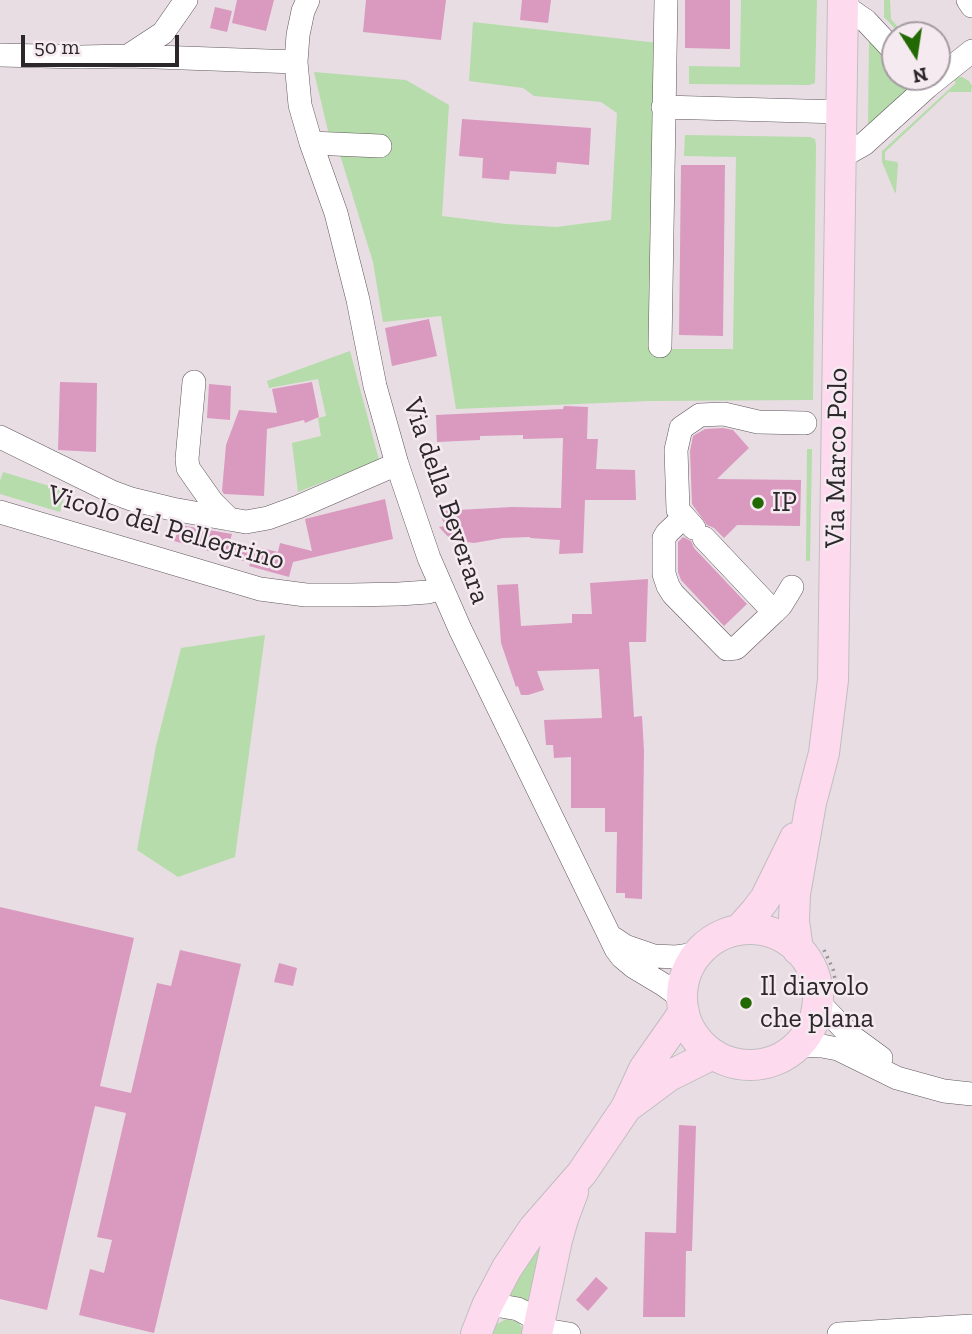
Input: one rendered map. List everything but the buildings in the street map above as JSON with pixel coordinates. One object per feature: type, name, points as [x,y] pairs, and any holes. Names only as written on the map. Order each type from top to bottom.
[{"type":"main road","name":"Via Marco Polo","points":[[811,950],[794,929],[794,901],[811,803],[824,753],[833,680],[843,2]]},
{"type":"main road","name":"Via Marco Polo","points":[[739,930],[765,899],[811,803]]},
{"type":"main road","points":[[752,929],[773,933],[811,950],[813,975],[828,997],[798,1045],[777,1060],[760,1065],[734,1064],[713,1054],[696,1039],[686,1021],[683,1005],[684,978],[697,954],[713,940],[739,930],[752,929]]},
{"type":"main road","points":[[476,1334],[507,1268],[534,1228],[582,1173],[626,1108],[644,1069],[683,1005]]},
{"type":"main road","points":[[626,1108],[668,1076],[713,1054]]},
{"type":"main road","points":[[538,1328],[563,1219],[582,1173]]},
{"type":"street","points":[[128,56],[163,33],[186,0]]},
{"type":"street","name":"Via della Beverara","points":[[308,0],[298,35],[296,62],[300,105],[336,213],[358,300],[374,386],[429,558],[466,642],[616,949],[634,967],[664,985],[683,1005]]},
{"type":"street","points":[[660,346],[666,0]]},
{"type":"street","points":[[968,0],[972,6]]},
{"type":"street","points":[[843,2],[881,37]]},
{"type":"street","points":[[951,64],[972,51]]},
{"type":"street","points":[[0,55],[296,62]]},
{"type":"street","points":[[841,157],[864,144],[914,91]]},
{"type":"street","points":[[663,107],[841,112]]},
{"type":"street","points":[[311,143],[380,146]]},
{"type":"street","points":[[194,382],[188,468],[212,502],[229,519]]},
{"type":"street","points":[[774,612],[678,510],[676,450],[681,428],[701,415],[724,414],[758,422],[805,423]]},
{"type":"street","points":[[0,437],[131,499],[246,522],[268,518],[309,503],[397,464]]},
{"type":"street","name":"Vicolo del Pellegrino","points":[[0,512],[260,589],[306,595],[352,595],[428,592],[442,588]]},
{"type":"street","points":[[694,528],[667,533],[664,538],[664,574],[673,594],[727,649],[736,649],[781,605],[792,587]]},
{"type":"street","points":[[610,935],[625,946],[654,956],[697,954]]},
{"type":"street","points":[[828,997],[851,1036],[922,1085]]},
{"type":"street","points":[[798,1045],[838,1049],[888,1074],[944,1091],[972,1094]]},
{"type":"street","points":[[487,1306],[518,1309],[538,1328],[569,1334]]},
{"type":"street","points":[[839,1334],[972,1326]]},
{"type":"path","points":[[811,950],[833,969],[828,997]]},
{"type":"green space","points":[[741,0],[817,0],[815,83],[689,84],[689,66],[740,67]]},
{"type":"green space","points":[[884,0],[890,0],[893,21],[884,17]]},
{"type":"green space","points":[[473,22],[658,43],[651,349],[733,349],[736,157],[684,156],[685,135],[815,139],[813,400],[650,401],[456,409],[441,316],[383,322],[373,262],[341,158],[329,135],[314,72],[406,80],[449,105],[442,216],[556,227],[611,220],[617,113],[601,102],[534,96],[523,88],[469,81]]},
{"type":"green space","points":[[871,42],[881,53],[881,91],[906,91],[868,125]]},
{"type":"green space","points":[[962,77],[969,81],[971,92],[949,92],[885,152],[885,160],[898,164],[895,193],[882,162],[882,151],[947,91],[951,91],[956,83],[954,80]]},
{"type":"green space","points":[[350,351],[379,460],[298,492],[292,443],[321,436],[318,418],[326,416],[318,379],[269,388],[267,381]]},
{"type":"green space","points":[[807,449],[812,449],[810,561],[806,561]]},
{"type":"green space","points":[[3,472],[66,491],[60,512],[0,494]]},
{"type":"green space","points":[[265,635],[235,857],[178,877],[137,850],[156,746],[181,648]]},
{"type":"green space","points":[[537,1247],[541,1248],[530,1303],[509,1298],[508,1293]]},
{"type":"green space","points":[[506,1319],[518,1322],[524,1334],[491,1334],[494,1326]]},
{"type":"place","name":"IP","points":[[758,503]]},
{"type":"place","name":"Il diavolo che plana","points":[[746,1003]]}]
